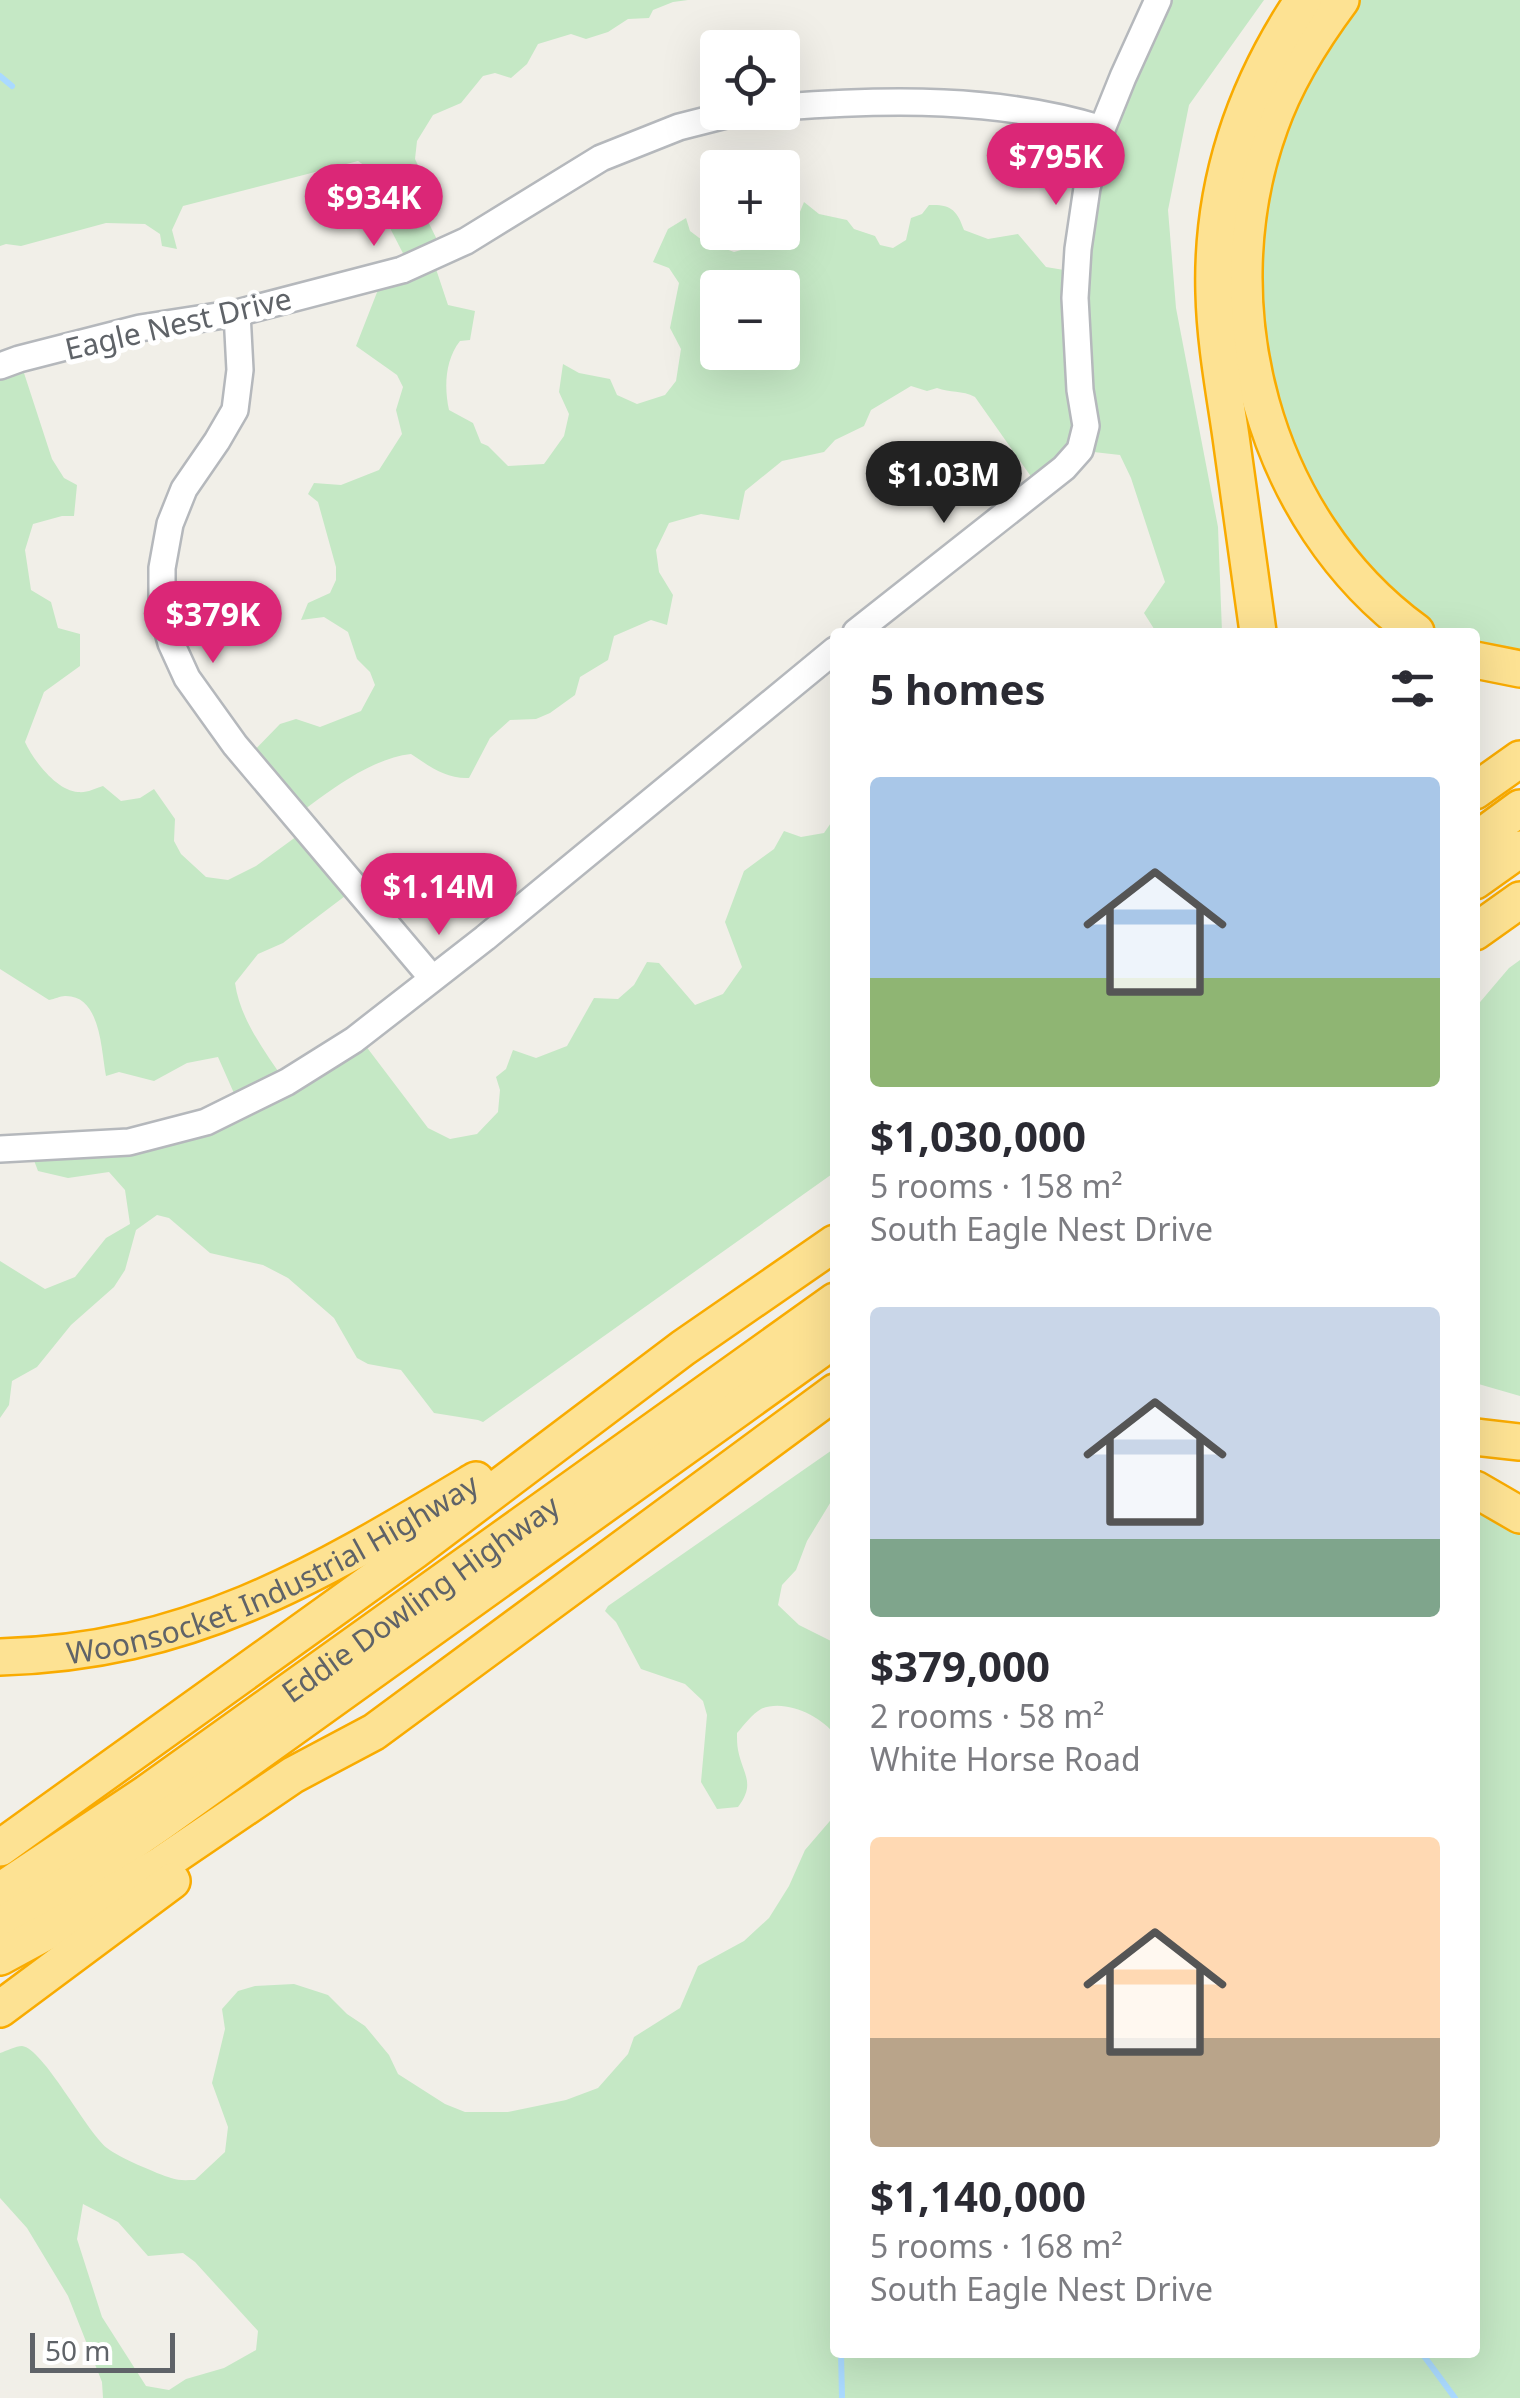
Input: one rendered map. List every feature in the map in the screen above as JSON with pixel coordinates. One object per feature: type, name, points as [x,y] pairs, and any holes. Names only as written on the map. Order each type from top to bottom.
[{"type":"highway","points":[[1257,628],[1220,364],[1214,260],[1222,189],[1242,116],[1269,56],[1304,0]]},
{"type":"highway","points":[[1341,0],[1297,66],[1259,160],[1244,262],[1246,326],[1266,421],[1301,501],[1355,577],[1411,628]]},
{"type":"highway","points":[[1480,661],[1520,668]]},
{"type":"highway","points":[[1480,788],[1520,759]]},
{"type":"highway","points":[[1480,836],[1520,808]]},
{"type":"highway","points":[[1480,877],[1520,849]]},
{"type":"highway","points":[[0,1848],[414,1551],[683,1348],[830,1246]]},
{"type":"highway","name":"Eddie Dowling Highway","points":[[0,1891],[147,1793],[830,1304]]},
{"type":"highway","name":"Eddie Dowling Highway","points":[[0,1926],[176,1812],[830,1343]]},
{"type":"highway","name":"Woonsocket Industrial Highway","points":[[0,1657],[84,1650],[157,1636],[221,1616],[270,1595],[341,1560],[444,1500],[683,1348]]},
{"type":"highway","points":[[0,2009],[830,1396]]},
{"type":"highway","points":[[772,1438],[830,1406]]},
{"type":"highway","points":[[1480,1438],[1520,1442]]},
{"type":"highway","points":[[1480,1492],[1520,1515]]},
{"type":"highway","points":[[0,1958],[149,1872],[293,1775],[374,1732]]},
{"type":"street","points":[[861,628],[1064,468],[1080,450],[1086,426],[1074,298],[1087,188],[1102,129],[1158,0]]},
{"type":"street","points":[[800,105],[840,102],[997,107],[1062,117],[1102,129]]},
{"type":"street","name":"Eagle Nest Drive","points":[[0,366],[140,328],[237,313],[402,270],[466,241],[601,158],[700,122]]},
{"type":"street","points":[[237,313],[240,370],[235,410],[184,489],[170,524],[162,568],[162,610],[170,642],[187,678],[234,744],[432,978]]},
{"type":"street","points":[[0,1149],[129,1142],[206,1122],[287,1082],[354,1040],[486,938],[830,654]]},
{"type":"green space","points":[[0,0],[688,0],[653,10],[649,18],[628,19],[608,32],[586,39],[571,34],[538,44],[527,64],[511,78],[495,73],[483,76],[461,103],[433,115],[417,141],[415,159],[425,180],[421,207],[442,250],[433,260],[448,305],[475,311],[470,340],[460,341],[449,365],[449,410],[473,423],[481,443],[508,466],[544,464],[564,436],[569,414],[559,392],[563,364],[579,373],[610,379],[617,395],[637,404],[665,395],[676,381],[681,349],[670,328],[679,283],[669,268],[653,262],[668,229],[686,218],[690,231],[700,238],[700,250],[800,250],[800,212],[804,202],[819,214],[847,220],[854,229],[875,236],[880,245],[893,248],[906,240],[911,218],[922,214],[929,205],[943,206],[956,213],[964,230],[988,239],[1018,234],[1046,267],[1082,273],[1087,270],[1110,134],[1170,0],[1264,0],[1189,105],[1168,210],[1176,308],[1218,527],[1222,628],[1153,628],[1144,613],[1165,582],[1120,455],[1076,450],[1037,485],[975,397],[911,386],[871,410],[864,426],[835,440],[824,452],[782,461],[745,491],[739,520],[701,514],[669,523],[656,550],[659,572],[673,595],[667,625],[651,620],[614,636],[608,660],[580,677],[575,695],[536,719],[510,720],[490,738],[469,778],[445,774],[411,754],[396,757],[350,778],[295,817],[247,758],[280,724],[296,719],[320,727],[361,711],[375,685],[370,672],[357,659],[348,632],[324,617],[301,620],[308,603],[330,593],[336,580],[318,502],[308,494],[314,483],[341,485],[379,470],[402,434],[396,410],[403,387],[397,375],[356,346],[383,277],[407,261],[391,230],[375,173],[358,161],[183,206],[172,230],[177,249],[162,246],[160,234],[145,224],[106,223],[21,246],[0,246]]},
{"type":"green space","points":[[1346,0],[1520,0],[1520,663],[1480,655],[1480,628],[1425,628],[1356,569],[1273,413],[1251,293],[1265,164]]},
{"type":"green space","points":[[24,373],[52,459],[64,478],[77,485],[74,516],[33,524],[25,550],[31,590],[51,602],[58,628],[80,634],[80,666],[44,692],[25,742],[34,757],[54,780],[70,790],[84,792],[103,786],[121,801],[140,798],[154,789],[175,819],[174,841],[181,854],[206,877],[228,880],[256,866],[304,831],[353,890],[283,943],[258,954],[235,983],[247,1022],[284,1080],[359,1037],[428,1128],[450,1139],[477,1134],[498,1112],[500,1090],[496,1077],[506,1069],[513,1050],[536,1058],[567,1046],[594,998],[618,999],[634,985],[647,962],[659,963],[695,1005],[723,994],[742,967],[725,922],[744,871],[774,849],[784,831],[801,837],[824,833],[830,824],[830,1176],[483,1422],[434,1413],[401,1370],[357,1358],[334,1318],[288,1278],[263,1265],[210,1253],[169,1218],[157,1215],[136,1230],[125,1270],[114,1287],[71,1325],[37,1367],[12,1381],[9,1405],[0,1418],[0,1261],[45,1289],[75,1277],[106,1238],[130,1224],[125,1190],[109,1172],[68,1178],[38,1171],[29,1147],[127,1143],[237,1100],[218,1057],[187,1063],[154,1081],[119,1072],[106,1076],[97,1026],[86,1004],[65,996],[49,1000],[0,969],[0,379]]},
{"type":"green space","points":[[1520,960],[1520,1396],[1480,1384],[1480,1002]]},
{"type":"green space","points":[[830,1451],[830,1503],[807,1541],[796,1570],[782,1585],[778,1605],[799,1625],[830,1640],[830,1729],[791,1707],[770,1706],[751,1717],[737,1733],[747,1779],[738,1807],[717,1809],[701,1782],[707,1715],[703,1701],[685,1684],[641,1669],[616,1622],[605,1611]]},
{"type":"green space","points":[[1480,1489],[1520,1512],[1520,2398],[103,2398],[102,2382],[68,2296],[27,2228],[0,2198],[0,2053],[22,2046],[31,2050],[107,2148],[180,2180],[195,2180],[225,2152],[228,2127],[212,2083],[225,2029],[222,2009],[238,1991],[255,1986],[294,1984],[328,1995],[365,2026],[389,2055],[398,2074],[465,2112],[508,2112],[566,2100],[598,2088],[628,2054],[634,2037],[680,2008],[698,1966],[744,1941],[769,1918],[805,1850],[830,1821],[830,2358],[1480,2358]],"holes":[[[83,2204],[118,2222],[148,2256],[183,2253],[195,2262],[258,2331],[256,2350],[169,2390],[146,2386],[102,2317],[77,2239]]]},
{"type":"waterway","points":[[0,76],[12,86]]},
{"type":"waterway","points":[[841,2358],[842,2398]]},
{"type":"waterway","points":[[1425,2358],[1455,2398]]}]
